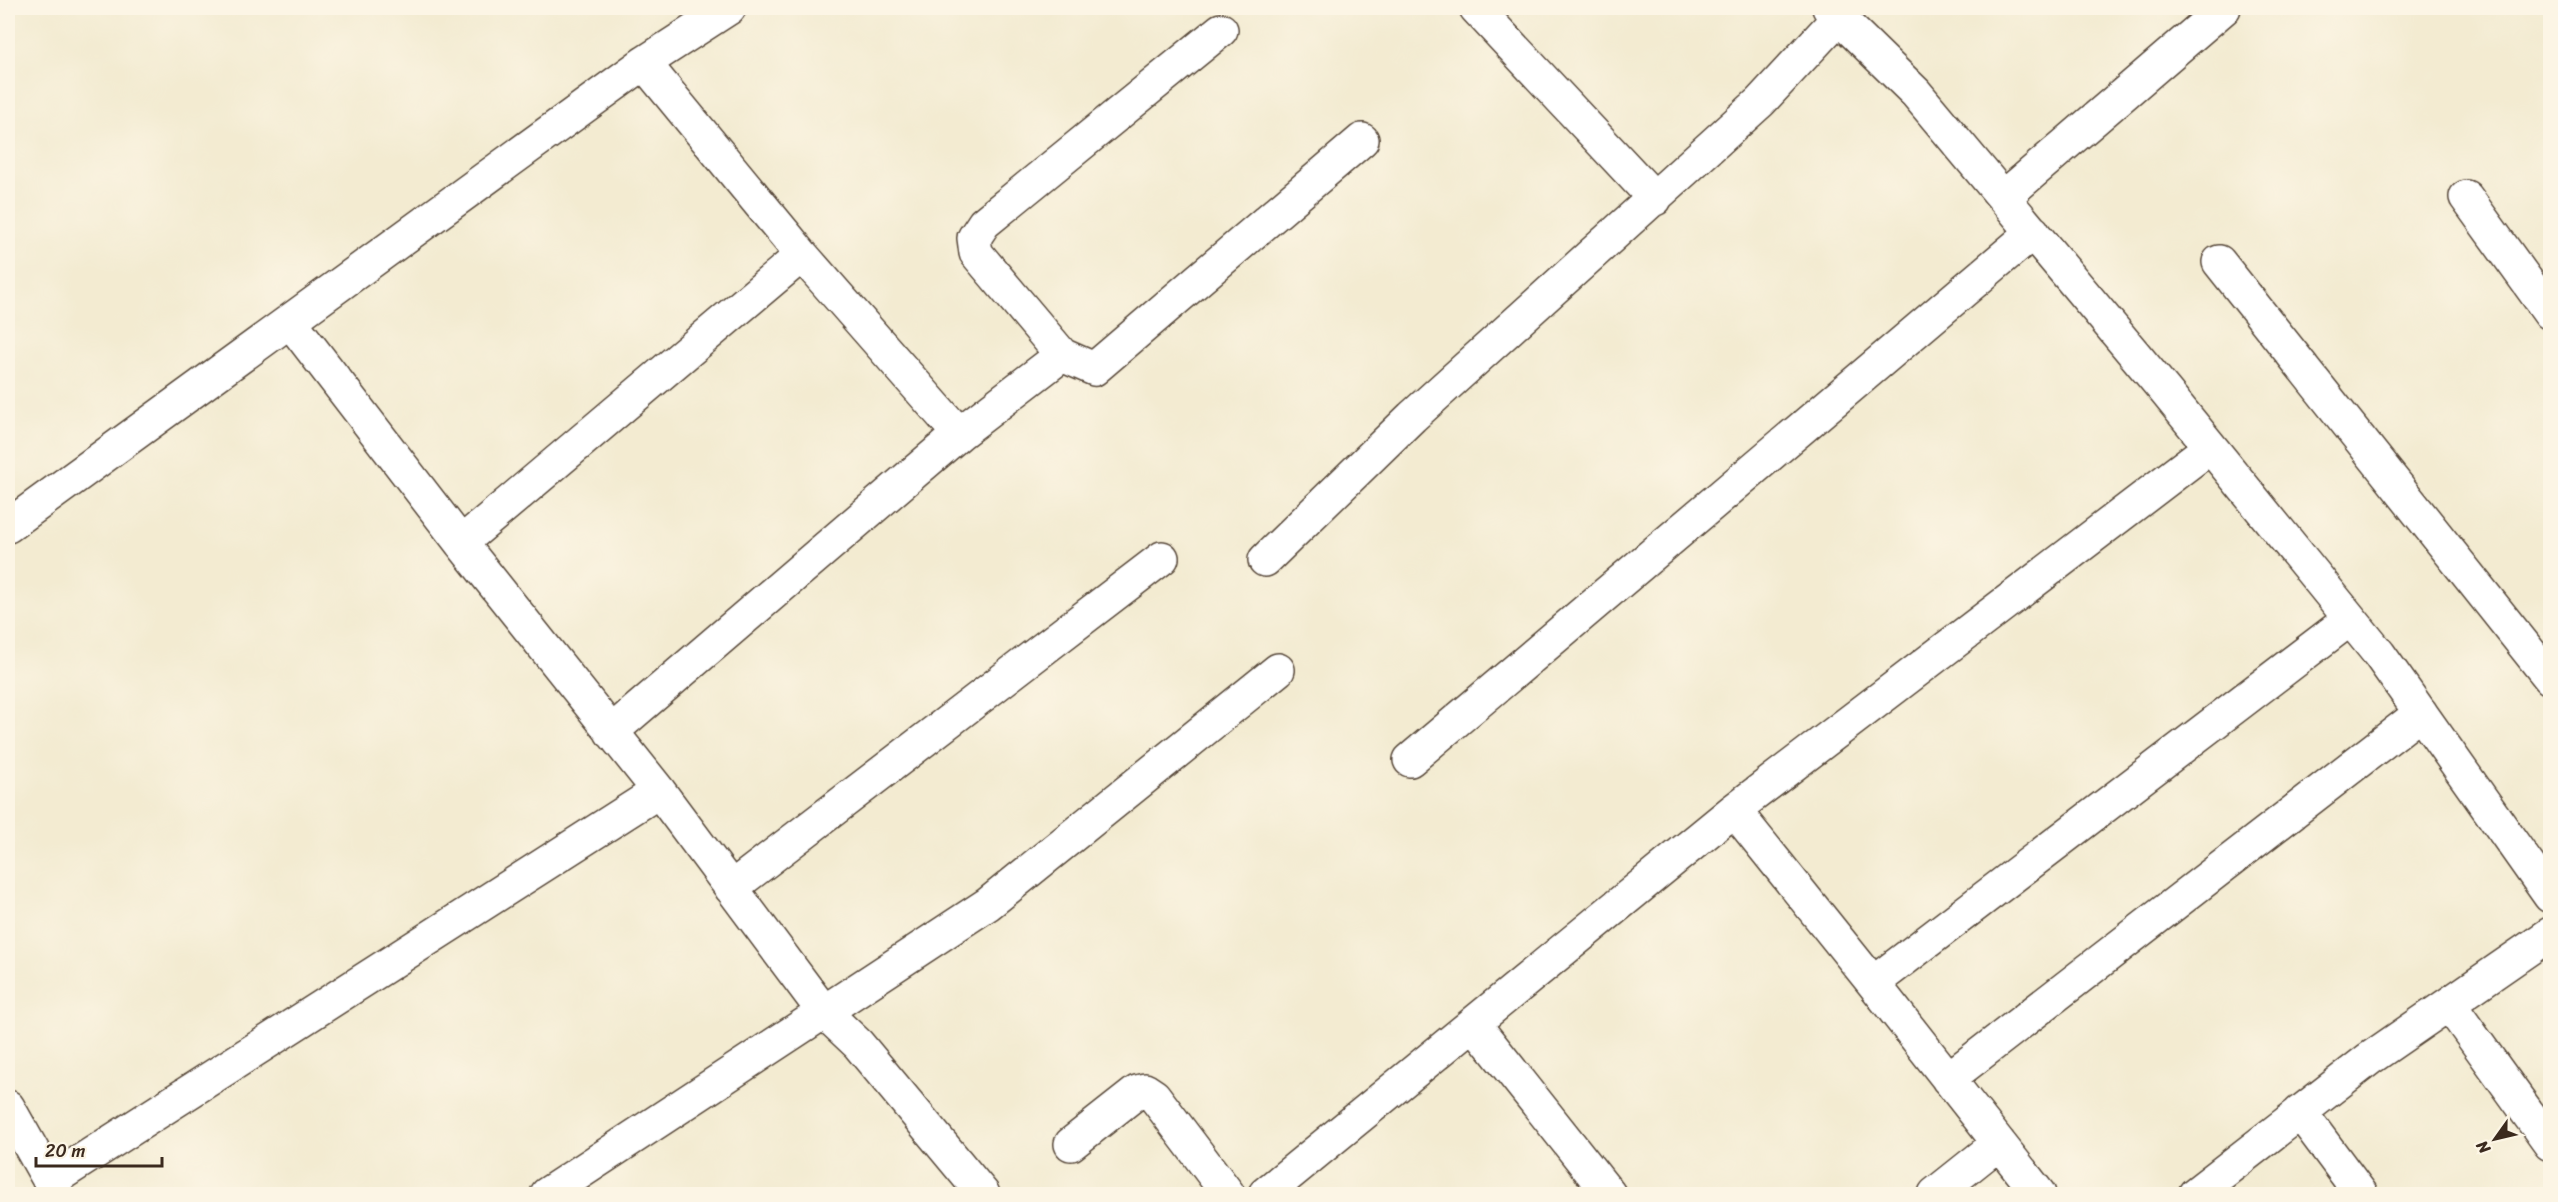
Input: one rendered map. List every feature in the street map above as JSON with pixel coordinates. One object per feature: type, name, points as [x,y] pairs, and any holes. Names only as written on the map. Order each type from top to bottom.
[{"type":"street","points":[[8,526],[644,63],[729,8]]},
{"type":"street","points":[[1476,8],[1655,199]]},
{"type":"street","points":[[2004,197],[2224,8]]},
{"type":"street","points":[[1264,561],[1412,417],[1760,102],[1834,12],[1916,93],[2034,232],[2210,447],[2350,620],[2421,713],[2550,896]]},
{"type":"street","points":[[1221,30],[984,223],[974,238],[976,253],[1062,355],[1094,369],[1362,140]]},
{"type":"street","points":[[644,63],[802,255],[959,434]]},
{"type":"street","points":[[2466,197],[2550,313]]},
{"type":"street","points":[[1410,760],[2034,232]]},
{"type":"street","points":[[461,543],[802,255]]},
{"type":"street","points":[[2219,262],[2550,678]]},
{"type":"street","points":[[290,321],[461,543],[659,791],[823,1011],[858,1044],[967,1190]]},
{"type":"street","points":[[612,732],[959,434],[1062,355]]},
{"type":"street","points":[[1265,1194],[1734,810],[2210,447]]},
{"type":"street","points":[[731,888],[1162,558]]},
{"type":"street","points":[[1873,983],[2350,620]]},
{"type":"street","points":[[547,1194],[1003,894],[1278,670]]},
{"type":"street","points":[[1948,1079],[2421,713]]},
{"type":"street","points":[[8,1107],[54,1188],[659,791]]},
{"type":"street","points":[[1734,810],[2039,1194]]},
{"type":"street","points":[[2195,1194],[2369,1059],[2550,934]]},
{"type":"street","points":[[2449,1004],[2550,1144]]},
{"type":"street","points":[[1474,1024],[1609,1194]]},
{"type":"street","points":[[1071,1144],[1137,1092],[1145,1090],[1154,1096],[1228,1194]]},
{"type":"street","points":[[2300,1112],[2361,1194]]},
{"type":"street","points":[[1935,1194],[1999,1143]]}]
